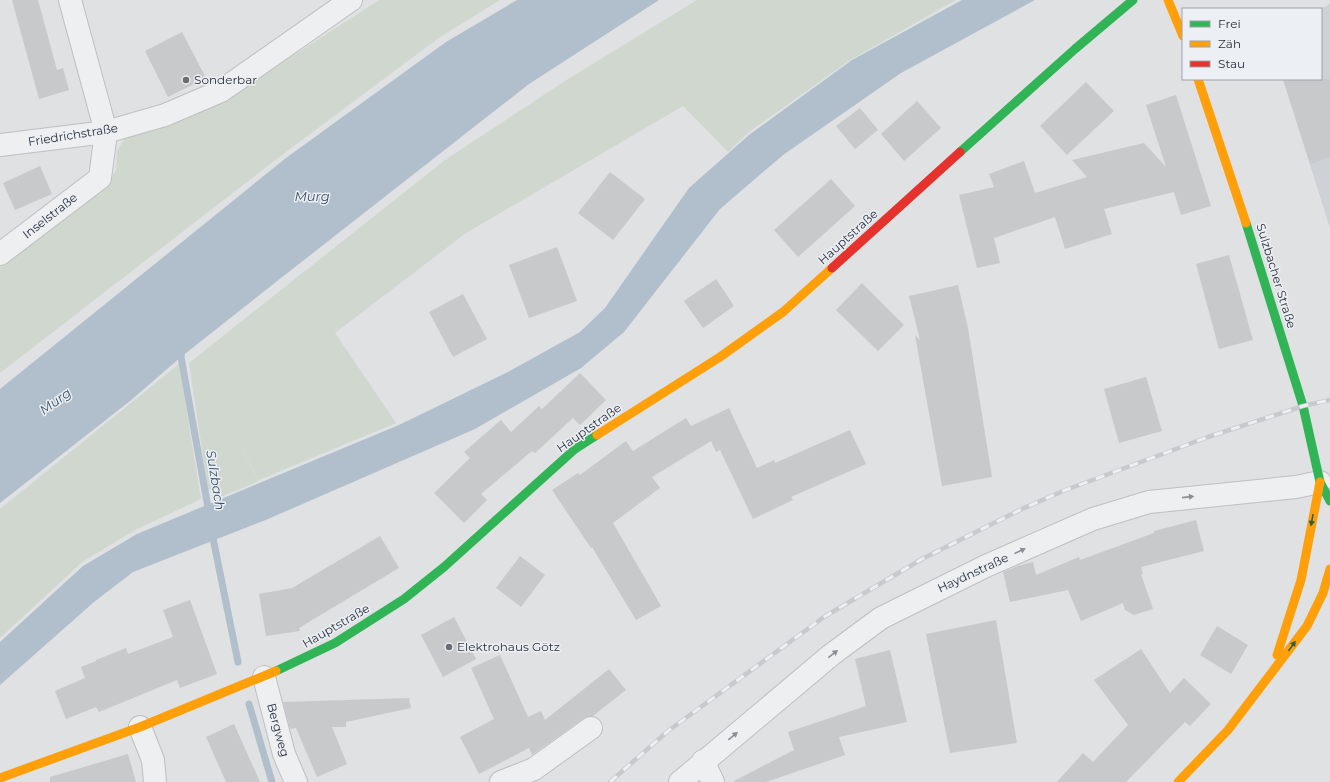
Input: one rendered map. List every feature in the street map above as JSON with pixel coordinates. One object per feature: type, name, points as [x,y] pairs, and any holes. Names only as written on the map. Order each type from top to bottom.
[{"type":"street","points":[[70,0],[106,132]]},
{"type":"street","name":"Friedrichstraße","points":[[0,145],[106,132],[164,115],[221,91],[352,0]]},
{"type":"street","name":"Hauptstraße","points":[[0,778],[34,767],[140,727],[264,677],[335,643],[404,599],[444,567],[574,449],[720,357],[783,312],[1075,49],[1133,0]]},
{"type":"street","points":[[1168,0],[1182,34]]},
{"type":"street","name":"Sulzbacher Straße","points":[[1198,80],[1258,257],[1327,488],[1301,580],[1269,677]]},
{"type":"street","name":"Inselstraße","points":[[0,254],[100,178],[106,132]]},
{"type":"street","name":"Haydnstraße","points":[[680,782],[703,761],[832,655],[881,618],[986,566],[1092,519],[1150,502],[1296,487],[1327,488]]},
{"type":"street","name":"Sulzbacher Straße","points":[[1178,782],[1228,730],[1307,626],[1323,593],[1330,569]]},
{"type":"street","name":"Bergweg","points":[[264,677],[284,754],[296,782]]},
{"type":"street","points":[[140,727],[153,760],[155,782]]},
{"type":"street","points":[[501,782],[534,769],[591,728]]},
{"type":"street","points":[[703,761],[713,782]]},
{"type":"shaded area","points":[[379,0],[500,0],[440,37],[278,158],[0,373],[0,267],[110,181],[116,170],[117,151],[125,138],[172,123],[223,101]]},
{"type":"shaded area","points":[[697,0],[956,0],[850,60],[749,132],[728,152],[683,106],[466,233],[335,333],[396,423],[259,480],[226,419],[259,481],[216,499],[217,488],[208,490],[189,363],[445,160],[568,79]]},
{"type":"shaded area","points":[[1330,4],[1330,228],[1283,80],[1322,80],[1322,8]]},
{"type":"shaded area","points":[[179,364],[201,499],[137,529],[82,562],[0,638],[0,509]]},
{"type":"water","name":"Murg","points":[[517,0],[659,0],[529,84],[181,357],[130,401],[0,503],[0,389],[286,158],[446,42]]},
{"type":"water","points":[[962,0],[1035,0],[901,73],[783,155],[720,209],[624,332],[581,368],[475,429],[268,519],[133,572],[94,602],[0,685],[0,642],[83,566],[137,534],[399,425],[508,372],[580,332],[605,308],[689,188],[749,135],[852,60]]},
{"type":"building","points":[[12,0],[38,0],[57,70],[63,68],[69,90],[39,99]]},
{"type":"building","points":[[182,32],[206,78],[168,97],[145,51]]},
{"type":"building","points":[[1330,79],[1330,157],[1310,164],[1283,80]]},
{"type":"building","points":[[1086,82],[1114,111],[1067,155],[1040,126]]},
{"type":"building","points":[[1176,95],[1211,206],[1181,215],[1174,192],[1104,209],[1112,234],[1065,249],[1055,217],[994,238],[1000,263],[977,268],[959,195],[994,187],[989,174],[1024,161],[1035,193],[1087,177],[1072,160],[1144,143],[1166,167],[1146,105]]},
{"type":"building","points":[[917,101],[941,128],[904,161],[881,134]]},
{"type":"building","points":[[860,108],[878,130],[855,149],[836,126]]},
{"type":"building","points":[[40,166],[52,194],[15,210],[3,183]]},
{"type":"building","points":[[610,172],[645,199],[613,240],[578,213]]},
{"type":"building","points":[[831,179],[855,206],[798,257],[774,230]]},
{"type":"building","points":[[557,247],[577,301],[529,318],[509,265]]},
{"type":"building","points":[[1229,255],[1253,340],[1219,349],[1196,264]]},
{"type":"building","points":[[716,279],[734,306],[703,328],[684,301]]},
{"type":"building","points":[[862,283],[904,325],[878,351],[836,310]]},
{"type":"building","points":[[958,285],[968,328],[992,477],[942,486],[915,335],[920,340],[909,296]]},
{"type":"building","points":[[463,294],[487,339],[453,357],[429,312]]},
{"type":"building","points":[[580,373],[606,400],[580,425],[573,418],[535,453],[532,451],[481,494],[487,500],[464,523],[434,493],[470,458],[464,452],[501,420],[511,432],[539,406],[542,409]]},
{"type":"building","points":[[1146,377],[1162,431],[1119,443],[1104,389]]},
{"type":"building","points":[[729,408],[757,468],[774,460],[775,463],[850,430],[866,464],[791,497],[793,500],[753,519],[720,450],[716,452],[711,441],[652,477],[660,488],[613,523],[661,606],[636,620],[592,547],[591,548],[552,490],[578,473],[580,475],[626,441],[633,451],[686,418],[691,426]]},
{"type":"building","points":[[1196,520],[1204,551],[1141,567],[1143,574],[1141,574],[1153,609],[1134,615],[1125,610],[1123,603],[1081,621],[1068,590],[1010,602],[1003,572],[1033,562],[1036,575],[1079,557],[1080,560],[1154,533],[1154,531]]},
{"type":"building","points":[[380,536],[399,568],[299,628],[300,631],[266,636],[259,594],[292,588]]},
{"type":"building","points":[[520,556],[545,575],[521,607],[496,588]]},
{"type":"building","points":[[190,600],[217,674],[180,688],[177,680],[99,712],[96,707],[66,719],[55,691],[85,678],[81,667],[96,660],[126,648],[128,654],[173,637],[163,610]]},
{"type":"building","points":[[454,617],[476,659],[443,677],[421,635]]},
{"type":"building","points":[[996,620],[1017,743],[950,753],[926,634]]},
{"type":"building","points":[[1217,626],[1248,645],[1231,674],[1200,655]]},
{"type":"building","points":[[1141,649],[1170,693],[1184,678],[1211,704],[1190,726],[1185,722],[1126,782],[1057,782],[1083,753],[1093,762],[1128,725],[1094,680]]},
{"type":"building","points":[[890,650],[907,722],[839,737],[845,755],[766,782],[734,782],[794,750],[788,732],[866,706],[855,659]]},
{"type":"building","points":[[500,655],[528,717],[541,711],[545,720],[609,669],[626,690],[593,716],[584,718],[532,755],[529,748],[479,774],[460,737],[494,719],[471,668]]},
{"type":"building","points":[[409,698],[411,708],[346,722],[346,727],[332,727],[347,764],[317,777],[296,728],[290,729],[283,702]]},
{"type":"building","points":[[234,724],[260,782],[226,782],[206,737]]},
{"type":"building","points":[[128,754],[136,782],[50,782],[50,777]]},
{"type":"waterway","name":"Sulzbach","points":[[182,348],[181,357],[209,513]]},
{"type":"waterway","name":"Sulzbach","points":[[212,533],[238,662]]},
{"type":"waterway","name":"Sulzbach","points":[[249,704],[272,782]]},
{"type":"railway","points":[[610,782],[668,731],[824,617],[922,559],[1022,509],[1063,491],[1208,437],[1303,406],[1330,400]]},
{"type":"traffic: fast","points":[[960,152],[1075,49],[1133,0]]},
{"type":"traffic: fast","points":[[1246,223],[1303,406],[1320,482],[1330,501]]},
{"type":"traffic: fast","points":[[276,671],[335,643],[404,599],[444,567],[575,449],[597,435]]},
{"type":"traffic: slow","points":[[1168,0],[1182,34]]},
{"type":"traffic: slow","points":[[1198,80],[1246,223]]},
{"type":"traffic: slow","points":[[597,435],[720,357],[783,312],[832,268]]},
{"type":"traffic: slow","points":[[1277,655],[1301,580],[1320,482]]},
{"type":"traffic: slow","points":[[1178,782],[1228,730],[1307,626],[1323,593],[1330,569]]},
{"type":"traffic: slow","points":[[0,778],[140,727],[276,671]]},
{"type":"traffic: jam","points":[[832,268],[960,152]]},
{"type":"place","name":"Sonderbar","points":[[186,80]]},
{"type":"place","name":"Elektrohaus Götz","points":[[449,647]]}]
